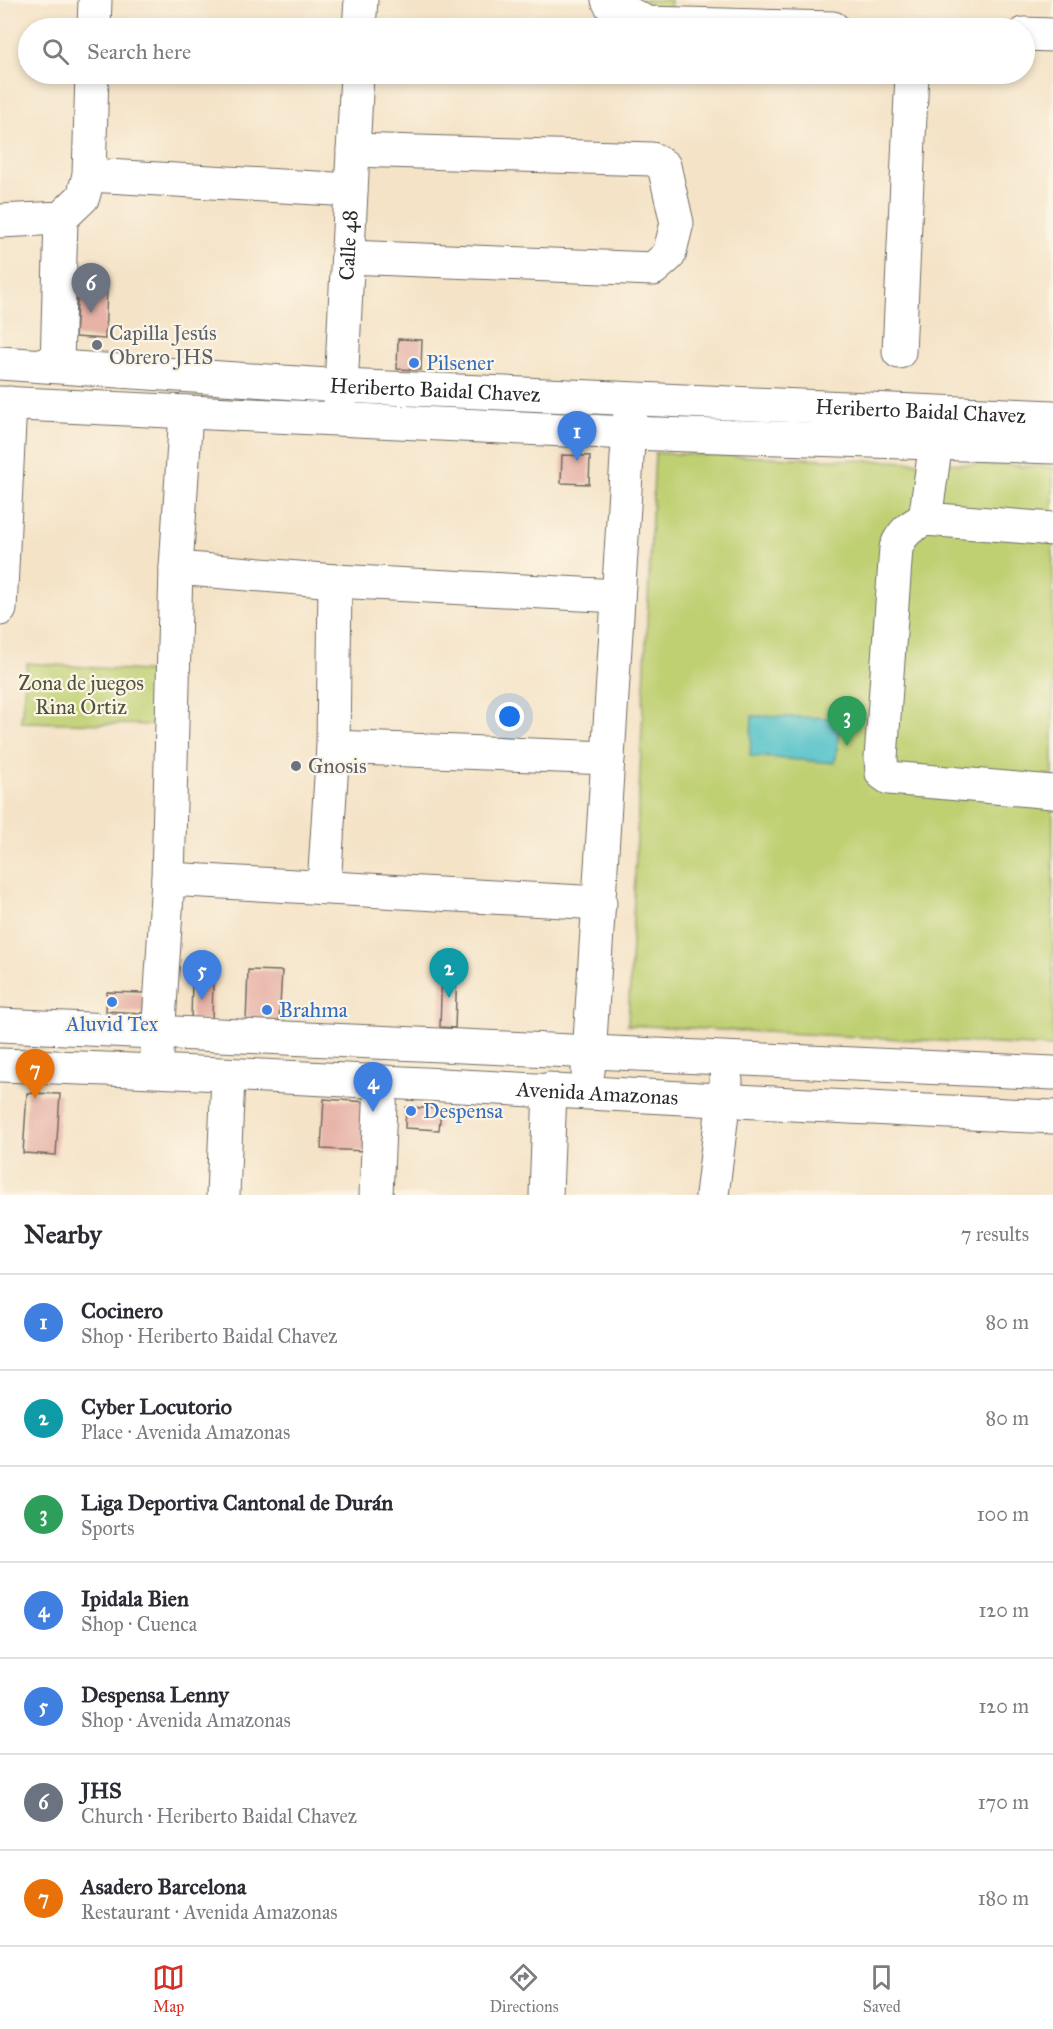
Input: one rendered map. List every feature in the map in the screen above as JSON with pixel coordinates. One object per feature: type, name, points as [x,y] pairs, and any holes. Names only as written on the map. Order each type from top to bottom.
[{"type":"street","points":[[94,18],[95,0]]},
{"type":"street","points":[[360,18],[361,0]]},
{"type":"street","points":[[608,0],[610,4],[637,18]]},
{"type":"street","points":[[1035,34],[1053,35]]},
{"type":"street","points":[[0,221],[61,218],[75,208],[83,197],[89,175],[92,84]]},
{"type":"street","name":"Calle 48","points":[[339,418],[356,84]]},
{"type":"street","points":[[899,352],[912,84]]},
{"type":"street","points":[[348,257],[653,269],[669,255],[677,223],[664,166],[652,159],[353,150]]},
{"type":"street","points":[[89,175],[351,190]]},
{"type":"street","points":[[57,366],[61,218]]},
{"type":"street","name":"Heriberto Baidal Chavez","points":[[0,363],[342,386],[1053,417]]},
{"type":"street","points":[[586,1092],[631,400]]},
{"type":"street","points":[[0,609],[5,403]]},
{"type":"street","name":"Heriberto Baidal Chavez","points":[[5,403],[629,433],[1053,447]]},
{"type":"street","points":[[155,1070],[168,879],[176,568],[186,412]]},
{"type":"street","points":[[926,519],[936,443]]},
{"type":"street","points":[[1053,529],[926,519],[910,527],[900,537],[896,548],[882,773],[889,778],[1053,792]]},
{"type":"street","points":[[176,568],[335,581],[618,596]]},
{"type":"street","points":[[324,886],[333,747],[335,581]]},
{"type":"street","points":[[333,747],[608,758]]},
{"type":"street","points":[[168,879],[600,903]]},
{"type":"street","name":"Avenida Amazonas","points":[[0,1025],[1053,1073]]},
{"type":"street","points":[[712,1195],[724,1102],[727,1058]]},
{"type":"street","name":"Avenida Amazonas","points":[[0,1065],[155,1070],[381,1084],[550,1089],[724,1102],[1053,1117]]},
{"type":"street","points":[[223,1195],[228,1076]]},
{"type":"street","points":[[376,1195],[381,1084]]},
{"type":"street","points":[[546,1195],[550,1089]]},
{"type":"green space","points":[[610,0],[671,0],[669,18]]},
{"type":"green space","points":[[655,453],[1053,467],[1053,1047],[628,1025]]},
{"type":"green space","name":"Zona de juegos Rina Ortiz","points":[[27,663],[157,672],[154,725],[21,722]]},
{"type":"water","points":[[752,716],[841,718],[835,763],[750,756]]},
{"type":"building","points":[[78,287],[107,288],[105,339],[75,337]]},
{"type":"building","points":[[398,339],[422,340],[421,370],[397,369]]},
{"type":"building","points":[[562,455],[590,456],[589,484],[561,483]]},
{"type":"building","points":[[442,969],[457,969],[455,1028],[440,1027]]},
{"type":"building","points":[[248,970],[282,971],[279,1023],[246,1022]]},
{"type":"building","points":[[192,981],[213,981],[212,1020],[191,1020]]},
{"type":"building","points":[[107,992],[144,993],[143,1013],[106,1011]]},
{"type":"building","points":[[27,1093],[60,1094],[56,1155],[23,1153]]},
{"type":"building","points":[[324,1099],[368,1102],[365,1151],[321,1149]]},
{"type":"building","points":[[406,1107],[441,1109],[439,1130],[405,1128]]},
{"type":"place","name":"JHS","points":[[91,313]]},
{"type":"place","name":"Capilla Jesús Obrero JHS","points":[[97,345]]},
{"type":"place","name":"Pilsener","points":[[414,363]]},
{"type":"place","name":"Cocinero","points":[[577,461]]},
{"type":"place","name":"Liga Deportiva Cantonal de Durán","points":[[847,746]]},
{"type":"place","name":"Gnosis","points":[[296,766]]},
{"type":"place","name":"Cyber Locutorio","points":[[449,998]]},
{"type":"place","name":"Despensa Lenny","points":[[202,1000]]},
{"type":"place","name":"Aluvid Tex","points":[[112,1002]]},
{"type":"place","name":"Brahma","points":[[267,1010]]},
{"type":"place","name":"Asadero Barcelona","points":[[35,1099]]},
{"type":"place","name":"Despensa","points":[[411,1111]]},
{"type":"place","name":"Ipidala Bien","points":[[373,1112]]}]
